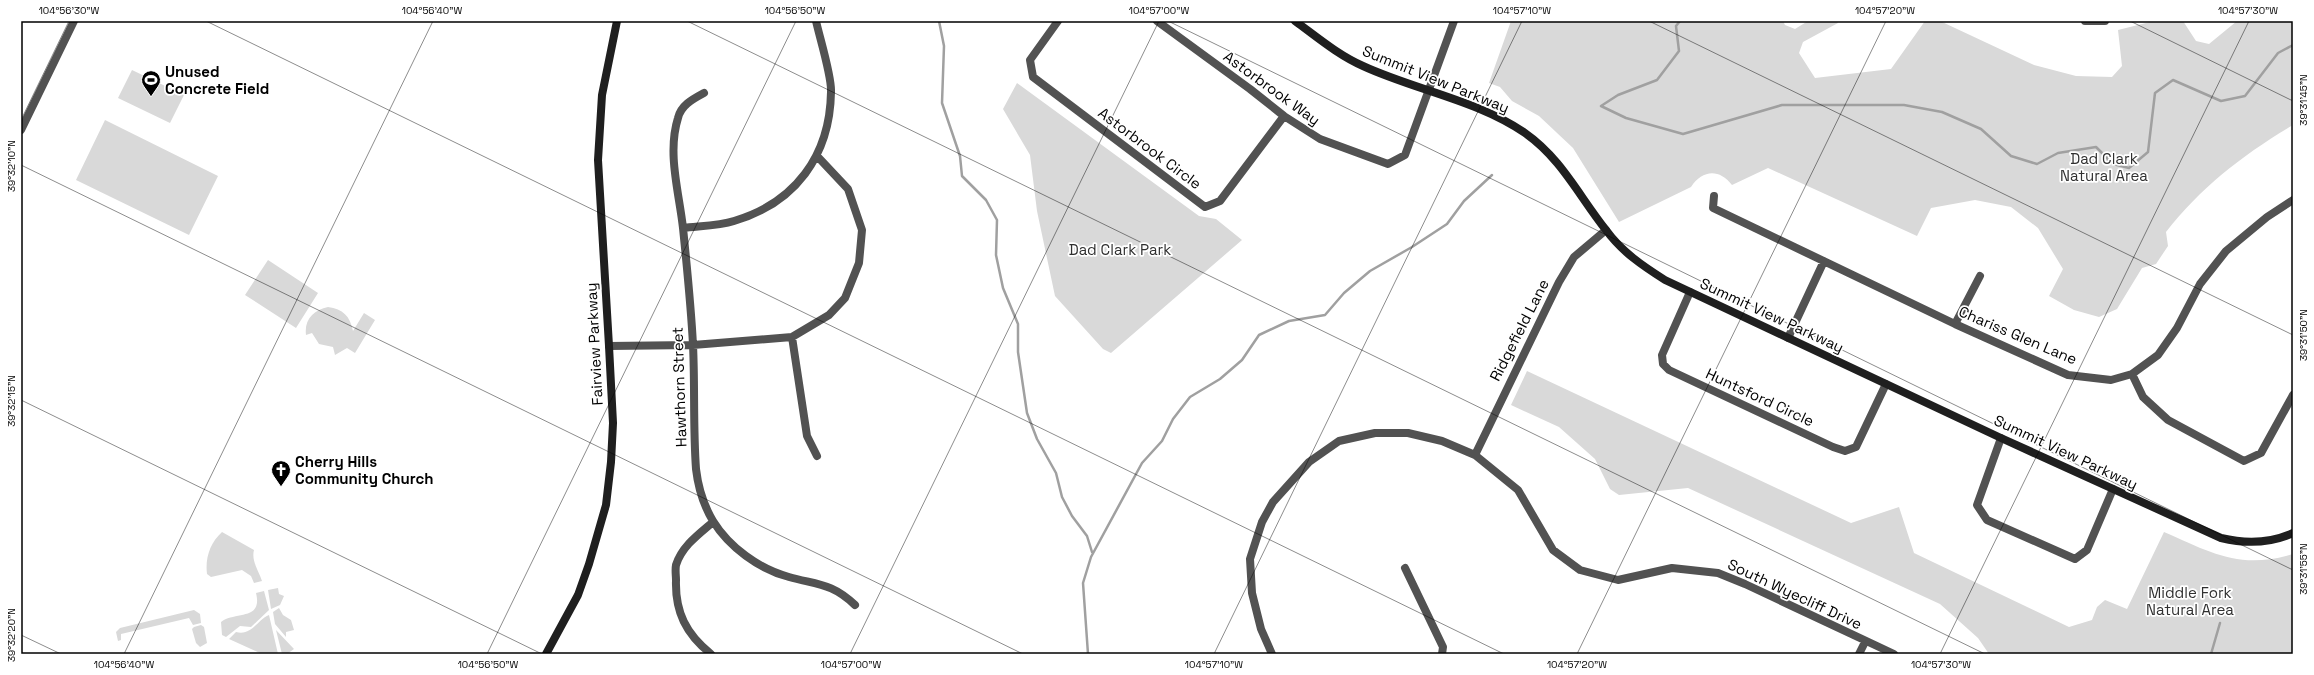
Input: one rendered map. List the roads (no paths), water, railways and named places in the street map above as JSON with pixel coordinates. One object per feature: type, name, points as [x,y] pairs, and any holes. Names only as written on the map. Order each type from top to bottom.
[{"type":"street","points":[[21,130],[74,21]]},
{"type":"street","name":"Fairview Parkway","points":[[546,654],[578,595],[598,538],[606,506],[611,462],[613,423],[610,346],[598,160],[599,126],[607,64],[617,21]]},
{"type":"street","points":[[683,228],[733,222],[767,209],[795,187],[817,156],[827,125],[832,91],[816,21]]},
{"type":"street","name":"Astorbrook Circle","points":[[1058,21],[1030,60],[1033,77],[1205,207],[1220,201],[1284,116]]},
{"type":"street","name":"Astorbrook Way","points":[[1157,21],[1250,89],[1284,116],[1320,140],[1388,164],[1406,155],[1454,21]]},
{"type":"street","name":"Summit View Parkway","points":[[1295,21],[1348,59],[1384,75],[1493,115],[1511,124],[1539,144],[1563,168],[1606,230],[1639,264],[1665,280],[2001,438],[2221,538],[2252,543],[2267,542],[2293,533]]},
{"type":"street","points":[[2085,21],[2105,21]]},
{"type":"street","name":"Hawthorn Street","points":[[704,93],[688,102],[678,116],[673,148],[683,228],[693,345],[696,470],[704,503],[713,522],[732,546],[756,563],[787,577],[830,586],[844,594],[856,605]]},
{"type":"street","points":[[610,346],[693,345],[792,337],[829,315],[845,298],[859,263],[862,230],[848,189],[817,156]]},
{"type":"street","name":"Chariss Glen Lane","points":[[1714,196],[1713,208],[1955,324],[2068,375],[2111,380],[2132,374],[2158,355],[2177,328],[2200,284],[2226,250],[2267,216],[2293,200]]},
{"type":"street","name":"Ridgefield Lane","points":[[1475,455],[1559,282],[1574,257],[1606,230]]},
{"type":"street","points":[[1788,338],[1824,261]]},
{"type":"street","points":[[1955,324],[1980,276]]},
{"type":"street","name":"Huntsford Circle","points":[[1690,292],[1662,355],[1663,364],[1669,370],[1818,440],[1845,451],[1856,447],[1886,384]]},
{"type":"street","points":[[792,337],[807,436],[817,456]]},
{"type":"street","points":[[2132,374],[2143,397],[2168,420],[2244,461],[2261,453],[2293,395]]},
{"type":"street","name":"South Wyecliff Drive","points":[[1272,654],[1261,629],[1252,593],[1250,559],[1262,522],[1273,502],[1309,462],[1338,441],[1375,433],[1408,433],[1442,441],[1475,455],[1518,490],[1553,550],[1580,570],[1618,580],[1672,568],[1718,573],[1745,584],[1865,642],[1894,654]]},
{"type":"street","points":[[2001,438],[1977,505],[1987,520],[2075,559],[2087,550],[2113,489]]},
{"type":"street","points":[[711,654],[701,646],[685,626],[676,595],[676,566],[687,545],[713,522]]},
{"type":"street","points":[[1404,568],[1443,647],[1442,654]]},
{"type":"street","points":[[1859,654],[1865,642]]},
{"type":"waterway","points":[[939,21],[944,46],[942,103],[960,156],[962,176],[986,200],[997,220],[996,255],[1003,288],[1018,324],[1018,352],[1027,413],[1037,439],[1056,473],[1062,497],[1072,516],[1087,536],[1092,552]]},
{"type":"waterway","points":[[1601,106],[1618,95],[1657,80],[1679,51],[1676,26],[1680,21]]},
{"type":"waterway","points":[[1601,106],[1626,118],[1683,134],[1782,105],[1904,105],[1942,112],[1981,129],[2011,156],[2037,164],[2058,153],[2096,147],[2113,164],[2129,168],[2148,152],[2155,93],[2173,80],[2221,101],[2245,96],[2278,53],[2293,45]]},
{"type":"waterway","points":[[1088,654],[1083,583],[1091,557],[1142,463],[1162,441],[1173,419],[1190,397],[1220,379],[1242,360],[1259,335],[1289,321],[1325,315],[1344,293],[1370,271],[1412,247],[1447,224],[1464,201],[1492,175]]},
{"type":"waterway","points":[[2211,654],[2220,623]]},
{"type":"place","name":"Unused Concrete Field","points":[[151,97]]},
{"type":"place","name":"Cherry Hills Community Church","points":[[281,487]]},
{"type":"park label","name":"Dad Clark Natural Area","points":[[2104,166]]},
{"type":"park label","name":"Dad Clark Park","points":[[1120,249]]},
{"type":"park label","name":"Middle Fork Natural Area","points":[[2190,600]]}]
